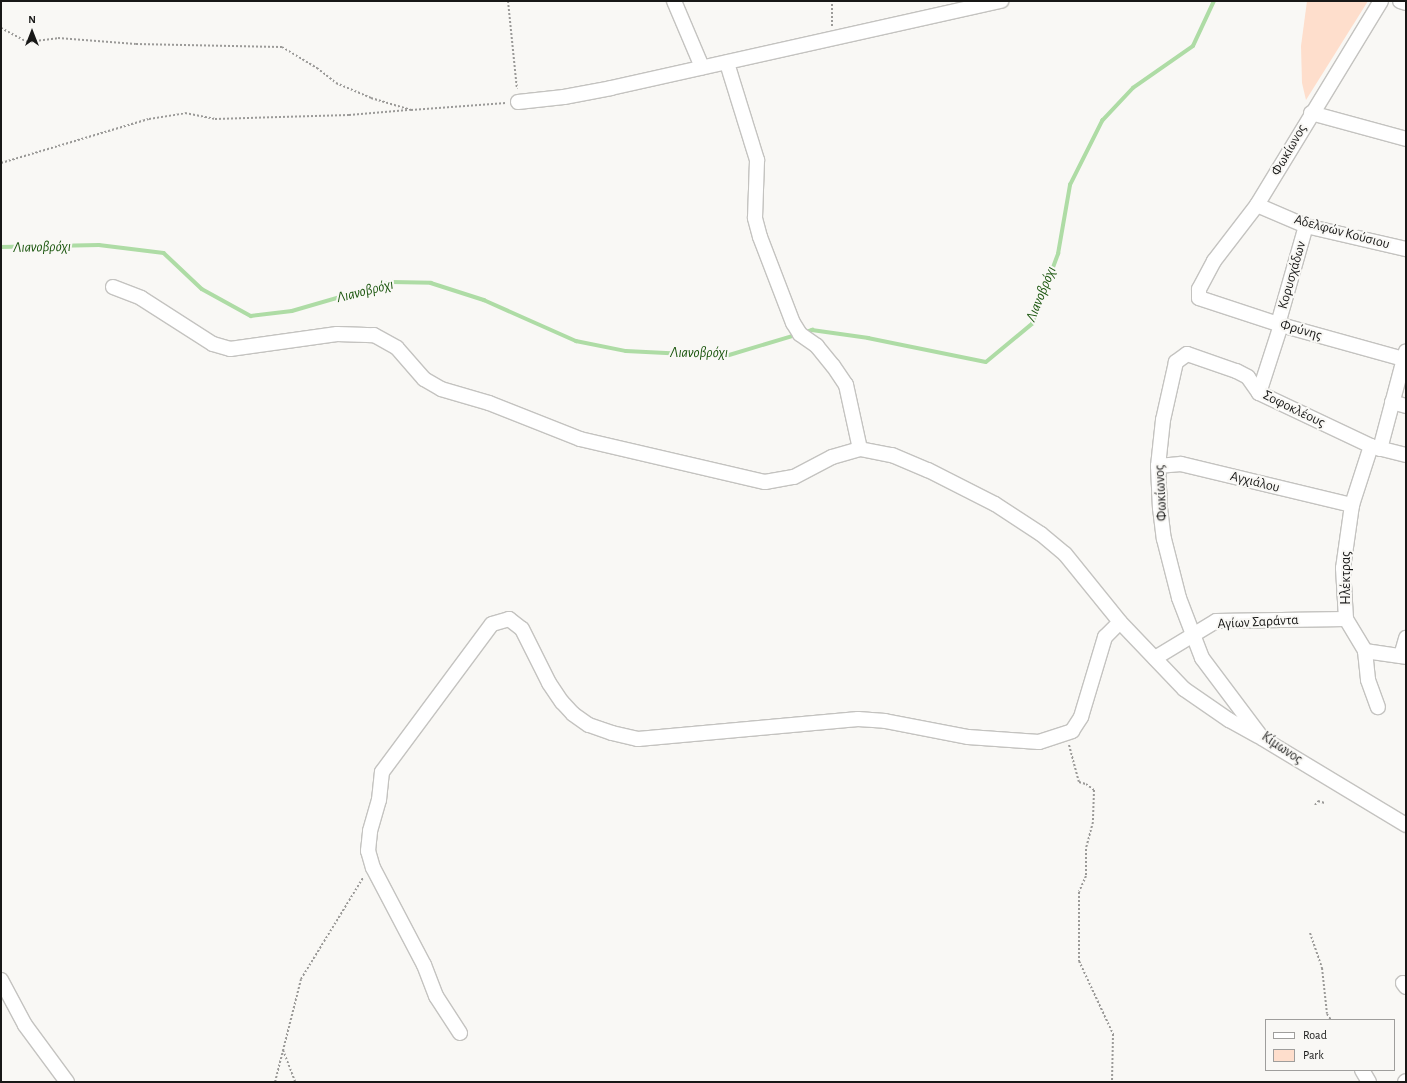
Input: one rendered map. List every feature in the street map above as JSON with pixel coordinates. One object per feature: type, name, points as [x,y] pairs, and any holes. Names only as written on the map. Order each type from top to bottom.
[{"type":"street","points":[[674,1],[702,67]]},
{"type":"street","points":[[518,102],[564,97],[1001,1]]},
{"type":"street","name":"Φωκίωνος","points":[[1199,298],[1199,289],[1214,261],[1257,205],[1311,113],[1381,1]]},
{"type":"street","points":[[1400,1],[1406,3]]},
{"type":"street","points":[[727,62],[758,160],[755,218],[760,237],[793,323],[800,334],[817,346],[846,385],[860,449]]},
{"type":"street","points":[[1311,113],[1406,139]]},
{"type":"street","name":"Αδελφών Κούσιου","points":[[1257,205],[1306,226],[1406,249]]},
{"type":"street","name":"Κορυσχάδων","points":[[1259,393],[1306,226]]},
{"type":"street","points":[[114,287],[142,298],[213,344],[230,349],[337,334],[374,335],[397,348],[424,379],[441,389],[489,403],[580,439],[765,482],[794,477],[832,457],[860,449],[892,455],[928,470],[994,504],[1041,534],[1065,554],[1120,622],[1184,689],[1229,720],[1262,738]]},
{"type":"street","name":"Φρύνης","points":[[1199,298],[1279,325],[1405,354]]},
{"type":"street","name":"Φωκίωνος","points":[[1187,354],[1176,362],[1163,420],[1158,466],[1164,539],[1179,598],[1192,635]]},
{"type":"street","name":"Σοφοκλέους","points":[[1187,354],[1248,377],[1259,393],[1375,447],[1406,455]]},
{"type":"street","name":"Ηλέκτρας","points":[[1378,707],[1368,680],[1365,651],[1346,619],[1344,568],[1352,505],[1392,402],[1405,354]]},
{"type":"street","points":[[1392,402],[1406,406]]},
{"type":"street","name":"Αγχιάλου","points":[[1158,466],[1180,464],[1352,505]]},
{"type":"street","points":[[460,1033],[436,996],[424,965],[371,861],[368,851],[370,831],[379,800],[382,772],[492,624],[509,619],[522,629],[549,683],[573,714],[589,725],[631,738],[858,719],[885,721],[968,737],[1040,742],[1072,731],[1081,717],[1105,637],[1120,622]]},
{"type":"street","name":"Αγίων Σαράντα","points":[[1154,658],[1216,621],[1346,619]]},
{"type":"street","name":"Κίμωνος","points":[[1192,635],[1207,667],[1262,738],[1406,825]]},
{"type":"street","points":[[1365,651],[1404,657],[1406,638]]},
{"type":"street","points":[[1,980],[25,1025],[67,1082]]},
{"type":"street","points":[[1363,1071],[1369,1082]]},
{"type":"path","points":[[1,163],[149,119],[185,114],[230,118],[349,115],[518,102],[508,1]]},
{"type":"path","points":[[832,1],[832,39]]},
{"type":"path","points":[[1,28],[27,42],[58,38],[136,44],[282,47],[317,68],[336,83],[371,98],[411,110]]},
{"type":"path","points":[[1066,733],[1079,782],[1086,784],[1094,790],[1093,822],[1086,849],[1086,876],[1079,892],[1079,961],[1113,1034],[1112,1082]]},
{"type":"path","points":[[1315,805],[1318,801],[1325,803]]},
{"type":"path","points":[[275,1082],[282,1048],[302,979],[362,879],[371,861]]},
{"type":"path","points":[[1310,933],[1322,968],[1327,1014],[1330,1019]]},
{"type":"path","points":[[282,1048],[295,1082]]},
{"type":"green space","points":[[1307,1],[1368,1],[1306,100],[1302,83],[1301,46]]},
{"type":"waterway","name":"Λιανοβρόχι","points":[[804,333],[812,330],[868,338],[986,362],[1032,324],[1058,254],[1070,185],[1102,121],[1133,88],[1193,46],[1214,1]]},
{"type":"waterway","name":"Λιανοβρόχι","points":[[1,247],[99,245],[164,253],[202,289],[251,316],[292,311],[392,282],[431,283],[484,300],[576,341],[626,351],[726,356],[796,335]]}]
